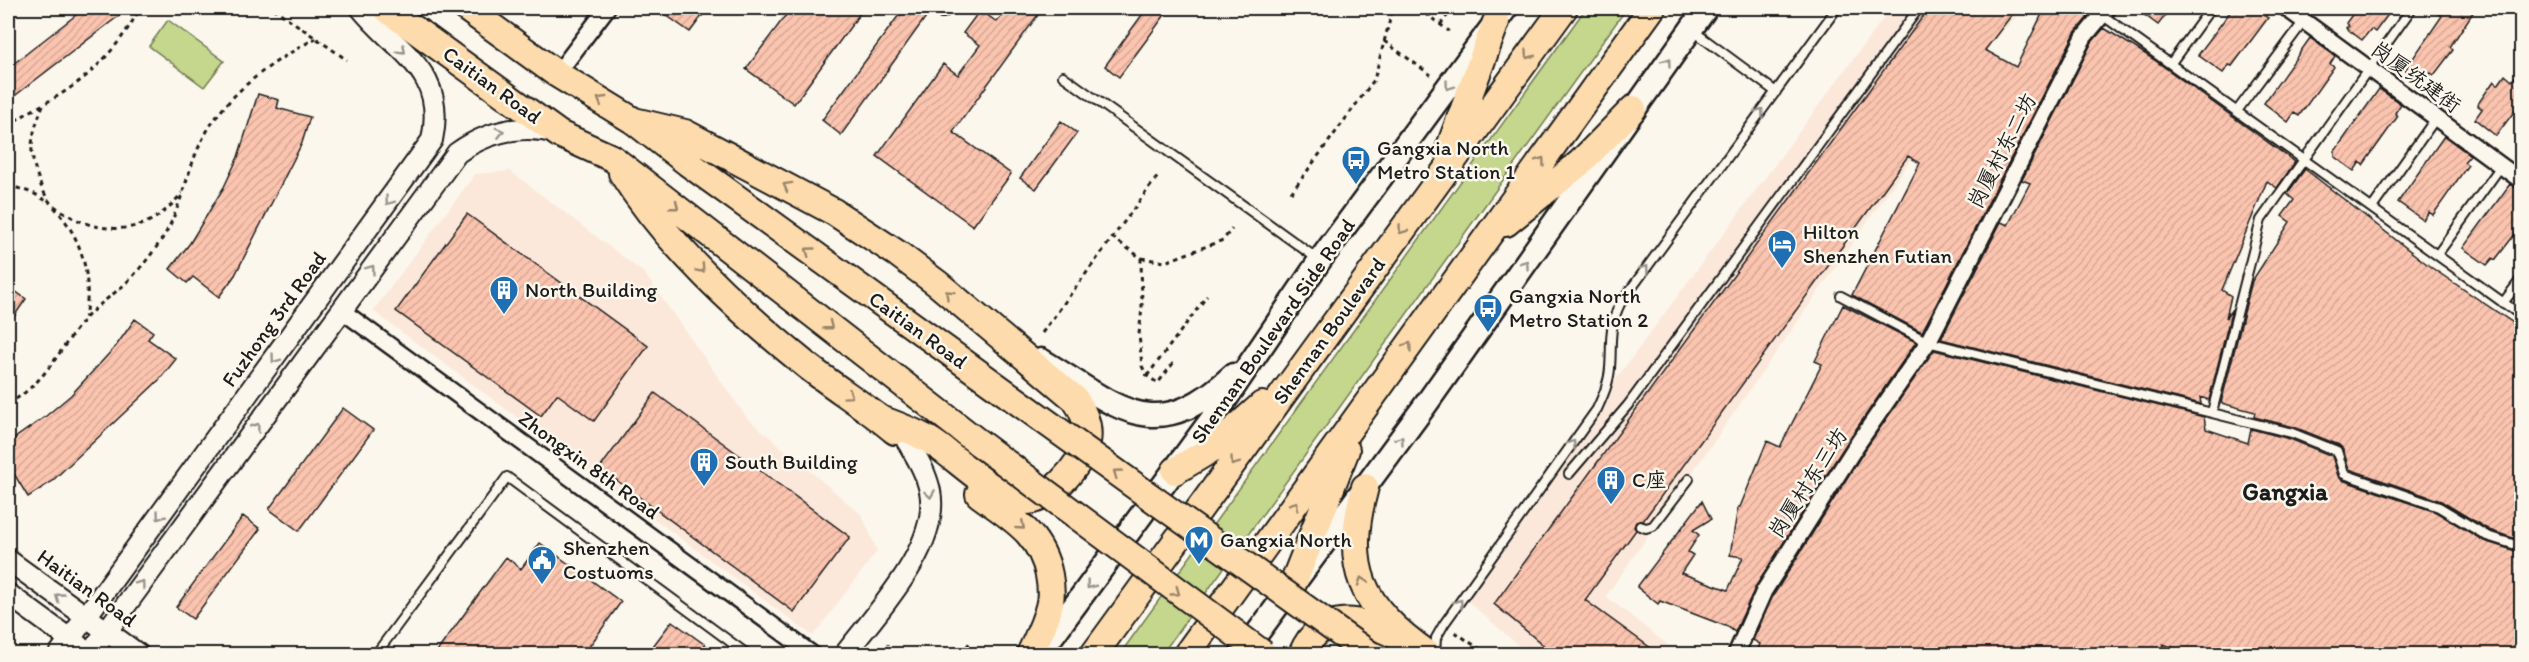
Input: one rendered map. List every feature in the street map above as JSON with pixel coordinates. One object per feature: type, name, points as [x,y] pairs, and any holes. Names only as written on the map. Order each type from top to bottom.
[{"type":"main road","name":"Caitian Road","points":[[385,8],[559,134],[612,158],[979,443],[1177,593],[1263,654]]},
{"type":"main road","name":"Caitian Road","points":[[466,8],[557,74],[634,121],[688,163],[1369,654]]},
{"type":"main road","name":"Shennan Boulevard","points":[[1094,654],[1564,8]]},
{"type":"main road","points":[[1187,654],[1652,8]]},
{"type":"main road","points":[[1242,654],[1424,407],[1706,8]]},
{"type":"main road","points":[[1436,183],[1501,15]]},
{"type":"main road","name":"Shennan Boulevard Side Road","points":[[1039,654],[1175,471],[1320,261],[1501,15]]},
{"type":"main road","points":[[1482,242],[1564,178],[1633,109]]},
{"type":"main road","points":[[634,121],[685,133],[834,212],[898,254],[1075,399],[1085,417],[1086,442],[1082,453],[1064,480],[1036,500],[1021,501],[1009,496],[930,440],[881,419]]},
{"type":"main road","points":[[612,158],[643,207],[716,285],[808,366],[881,419],[1033,537],[1044,554],[1051,588],[1050,605],[1030,654]]},
{"type":"main road","points":[[994,332],[1119,408],[1138,414],[1161,415],[1195,405],[1218,388],[1270,334]]},
{"type":"main road","points":[[1175,471],[1215,447],[1293,380]]},
{"type":"main road","points":[[1293,584],[1336,472],[1368,402]]},
{"type":"main road","points":[[1365,487],[1359,509],[1355,549],[1362,586],[1384,617],[1426,651]]},
{"type":"main road","points":[[1302,654],[1305,646],[1319,630],[1337,622],[1360,621],[1378,627],[1426,651]]},
{"type":"street","name":"Fuzhong 3rd Road","points":[[64,647],[432,140],[436,125],[436,110],[427,78],[409,56],[376,26],[361,8]]},
{"type":"street","points":[[557,74],[607,8]]},
{"type":"street","name":"岗厦统建街","points":[[2286,8],[2522,181]]},
{"type":"street","name":"岗厦村东二坊","points":[[1928,342],[2084,37],[2105,11]]},
{"type":"street","points":[[8,594],[64,647],[90,654],[457,153],[474,141],[504,131],[535,129],[559,134]]},
{"type":"street","name":"Zhongxin 8th Road","points":[[341,310],[812,654]]},
{"type":"street","name":"岗厦村东三坊","points":[[1736,654],[1764,591],[1856,446],[1928,342]]},
{"type":"street","points":[[845,654],[895,589],[924,540],[930,522],[930,492],[927,480],[907,441]]},
{"type":"street","name":"Haitian Road","points":[[8,560],[138,654]]},
{"type":"lane","points":[[1426,651],[1597,409],[1605,391],[1610,369],[1609,336],[1620,304],[1837,8]]},
{"type":"lane","points":[[1569,474],[1628,405],[1918,8]]},
{"type":"lane","points":[[2170,63],[2211,8]]},
{"type":"lane","points":[[2212,412],[2261,220],[2412,8]]},
{"type":"lane","points":[[2105,11],[2170,63],[2522,316]]},
{"type":"lane","points":[[2237,111],[2304,21]]},
{"type":"lane","points":[[1690,30],[1776,92]]},
{"type":"lane","points":[[1063,76],[1320,261]]},
{"type":"lane","points":[[2372,208],[2436,118]]},
{"type":"lane","points":[[2437,255],[2501,166]]},
{"type":"lane","points":[[2503,303],[2522,278]]},
{"type":"lane","points":[[1841,296],[1928,342],[2292,433],[2337,451],[2344,474],[2439,507],[2487,536],[2522,547]]},
{"type":"lane","points":[[376,654],[507,477],[747,654]]},
{"type":"lane","points":[[1640,526],[1646,528],[1653,526],[1689,479]]},
{"type":"path","points":[[8,126],[70,89],[93,69],[115,47],[140,8]]},
{"type":"path","points":[[273,8],[347,60]]},
{"type":"path","points":[[1291,193],[1374,80],[1393,8]]},
{"type":"path","points":[[1418,8],[1449,31]]},
{"type":"path","points":[[1429,16],[1435,8]]},
{"type":"path","points":[[1440,25],[1453,8]]},
{"type":"path","points":[[8,404],[31,388],[44,375],[85,319],[125,283],[147,259],[166,232],[197,152],[217,116],[230,100],[261,71],[316,38]]},
{"type":"path","points":[[1384,41],[1432,76]]},
{"type":"path","points":[[43,105],[34,129],[32,154],[39,179],[50,202],[72,231],[86,265],[88,301],[85,319]]},
{"type":"path","points":[[1042,333],[1158,176]]},
{"type":"path","points":[[8,185],[33,193],[71,217],[94,227],[120,229],[144,224],[166,211],[183,192]]},
{"type":"path","points":[[1112,237],[1141,258],[1165,262],[1223,240],[1232,229]]},
{"type":"path","points":[[1141,258],[1142,308],[1139,333],[1142,366],[1147,376],[1158,383],[1174,363]]},
{"type":"path","points":[[1147,376],[1207,296]]},
{"type":"path","points":[[1453,631],[1487,654]]},
{"type":"path","points":[[961,654],[971,641]]},
{"type":"path","points":[[888,644],[888,654]]},
{"type":"path","points":[[973,654],[978,647]]},
{"type":"shaded area","points":[[1891,8],[2025,8],[1995,39],[1606,596],[1679,654],[1528,654],[1458,592]]},
{"type":"shaded area","points":[[510,171],[644,273],[747,418],[862,515],[877,551],[813,636],[373,311],[475,174]]},
{"type":"green space","points":[[1586,8],[1627,8],[1162,654],[1120,654]]},
{"type":"green space","points":[[168,20],[224,61],[204,87],[149,46]]},
{"type":"building","points":[[70,8],[129,8],[8,101],[8,68],[76,15]]},
{"type":"building","points":[[656,8],[708,8],[690,32]]},
{"type":"building","points":[[791,8],[864,8],[794,104],[746,69]]},
{"type":"building","points":[[904,8],[919,8],[928,14],[841,135],[822,120]]},
{"type":"building","points":[[1008,8],[1043,8],[953,132],[1011,174],[973,226],[877,156],[943,64],[958,75],[980,45],[963,33],[980,10],[997,22]]},
{"type":"building","points":[[1147,8],[1170,8],[1119,77],[1105,66]]},
{"type":"building","points":[[1929,8],[2017,8],[1985,50],[2016,67],[2045,8],[2088,8],[2085,15],[2088,17],[2075,33],[1922,332],[1852,295],[1920,163],[1908,156],[1643,521],[1636,522],[1634,527],[1636,530],[1585,600],[1659,654],[1554,654],[1494,604]]},
{"type":"building","points":[[2135,8],[2171,8],[2158,25]]},
{"type":"building","points":[[2233,8],[2271,8],[2265,16],[2268,18],[2232,66],[2229,65],[2223,73],[2198,55]]},
{"type":"building","points":[[2357,8],[2393,8],[2375,32],[2371,29],[2362,40],[2346,28],[2349,25],[2346,23]]},
{"type":"building","points":[[2430,8],[2476,8],[2450,47],[2453,50],[2434,75],[2431,73],[2421,85],[2405,70],[2442,16]]},
{"type":"building","points":[[2104,28],[2153,59],[2295,162],[2277,188],[2267,181],[2222,290],[2231,296],[2226,318],[2232,309],[2209,400],[2200,397],[2201,404],[1941,339],[2001,222],[2008,225],[2030,183],[2022,180],[2092,42]]},
{"type":"building","points":[[2310,38],[2335,56],[2330,64],[2334,67],[2299,116],[2294,113],[2288,122],[2264,103]]},
{"type":"building","points":[[2522,68],[2522,101],[2496,136],[2475,119],[2482,109],[2477,105],[2494,81],[2498,85],[2505,75],[2512,81]]},
{"type":"building","points":[[2379,89],[2401,104],[2395,113],[2398,116],[2363,165],[2360,162],[2354,171],[2335,157],[2335,151]]},
{"type":"building","points":[[258,94],[279,100],[277,108],[310,117],[302,143],[235,275],[219,297],[193,277],[187,283],[170,269],[190,243],[224,187],[238,157]]},
{"type":"building","points":[[1061,121],[1077,133],[1036,189],[1020,178]]},
{"type":"building","points":[[2444,136],[2470,155],[2464,162],[2468,165],[2433,215],[2429,212],[2423,220],[2398,202]]},
{"type":"building","points":[[2305,169],[2432,268],[2522,329],[2522,541],[2489,530],[2441,501],[2349,469],[2343,449],[2339,445],[2294,427],[2254,417],[2255,412],[2221,403],[2252,281],[2290,222],[2282,216],[2294,200],[2287,194]]},
{"type":"building","points":[[2510,184],[2522,191],[2522,225],[2495,260],[2493,258],[2487,265],[2463,248]]},
{"type":"building","name":"North Building","points":[[467,214],[648,346],[594,421],[557,394],[541,416],[396,311]]},
{"type":"building","points":[[8,286],[26,299],[8,325]]},
{"type":"building","points":[[1843,305],[1916,342],[1848,441],[1756,586],[1735,632],[1728,627],[1660,601],[1658,604],[1637,587],[1702,501],[1711,519],[1693,530],[1699,535],[1688,552],[1693,555],[1681,573],[1728,590],[1743,557],[1730,555],[1738,507],[1740,507],[1767,441],[1780,447],[1822,364],[1815,361]]},
{"type":"building","points":[[135,319],[153,332],[148,339],[176,359],[159,380],[51,482],[28,497],[8,464],[8,443],[71,395],[116,346]]},
{"type":"building","points":[[1934,350],[2204,417],[2206,429],[2248,443],[2251,429],[2290,439],[2332,456],[2338,476],[2342,480],[2436,512],[2484,541],[2522,553],[2522,654],[2192,654],[2163,644],[2160,654],[2107,654],[2094,650],[2092,654],[1756,654],[1760,644],[1753,640],[1773,596],[1864,451]]},
{"type":"building","name":"South Building","points":[[655,393],[850,537],[794,612],[600,468]]},
{"type":"building","points":[[343,408],[373,430],[299,531],[269,509]]},
{"type":"building","points":[[243,516],[260,529],[193,619],[176,607]]},
{"type":"building","name":"Shenzhen Costuoms","points":[[540,543],[621,602],[584,654],[435,654],[506,557],[521,569]]},
{"type":"building","name":"Shenzhen Costuoms","points":[[672,621],[718,654],[647,654]]},
{"type":"place","name":"Gangxia North Metro Station 1","points":[[1356,186]]},
{"type":"place","name":"Hilton Shenzhen Futian","points":[[1782,270]]},
{"type":"place","name":"North Building","points":[[504,316]]},
{"type":"place","name":"Gangxia North Metro Station 2","points":[[1488,334]]},
{"type":"place","name":"South Building","points":[[704,488]]},
{"type":"place","name":"C座","points":[[1611,506]]},
{"type":"place","name":"Gangxia North","points":[[1199,566]]},
{"type":"place","name":"Shenzhen Costuoms","points":[[542,586]]},
{"type":"district","name":"Gangxia","points":[[2285,492]]}]
